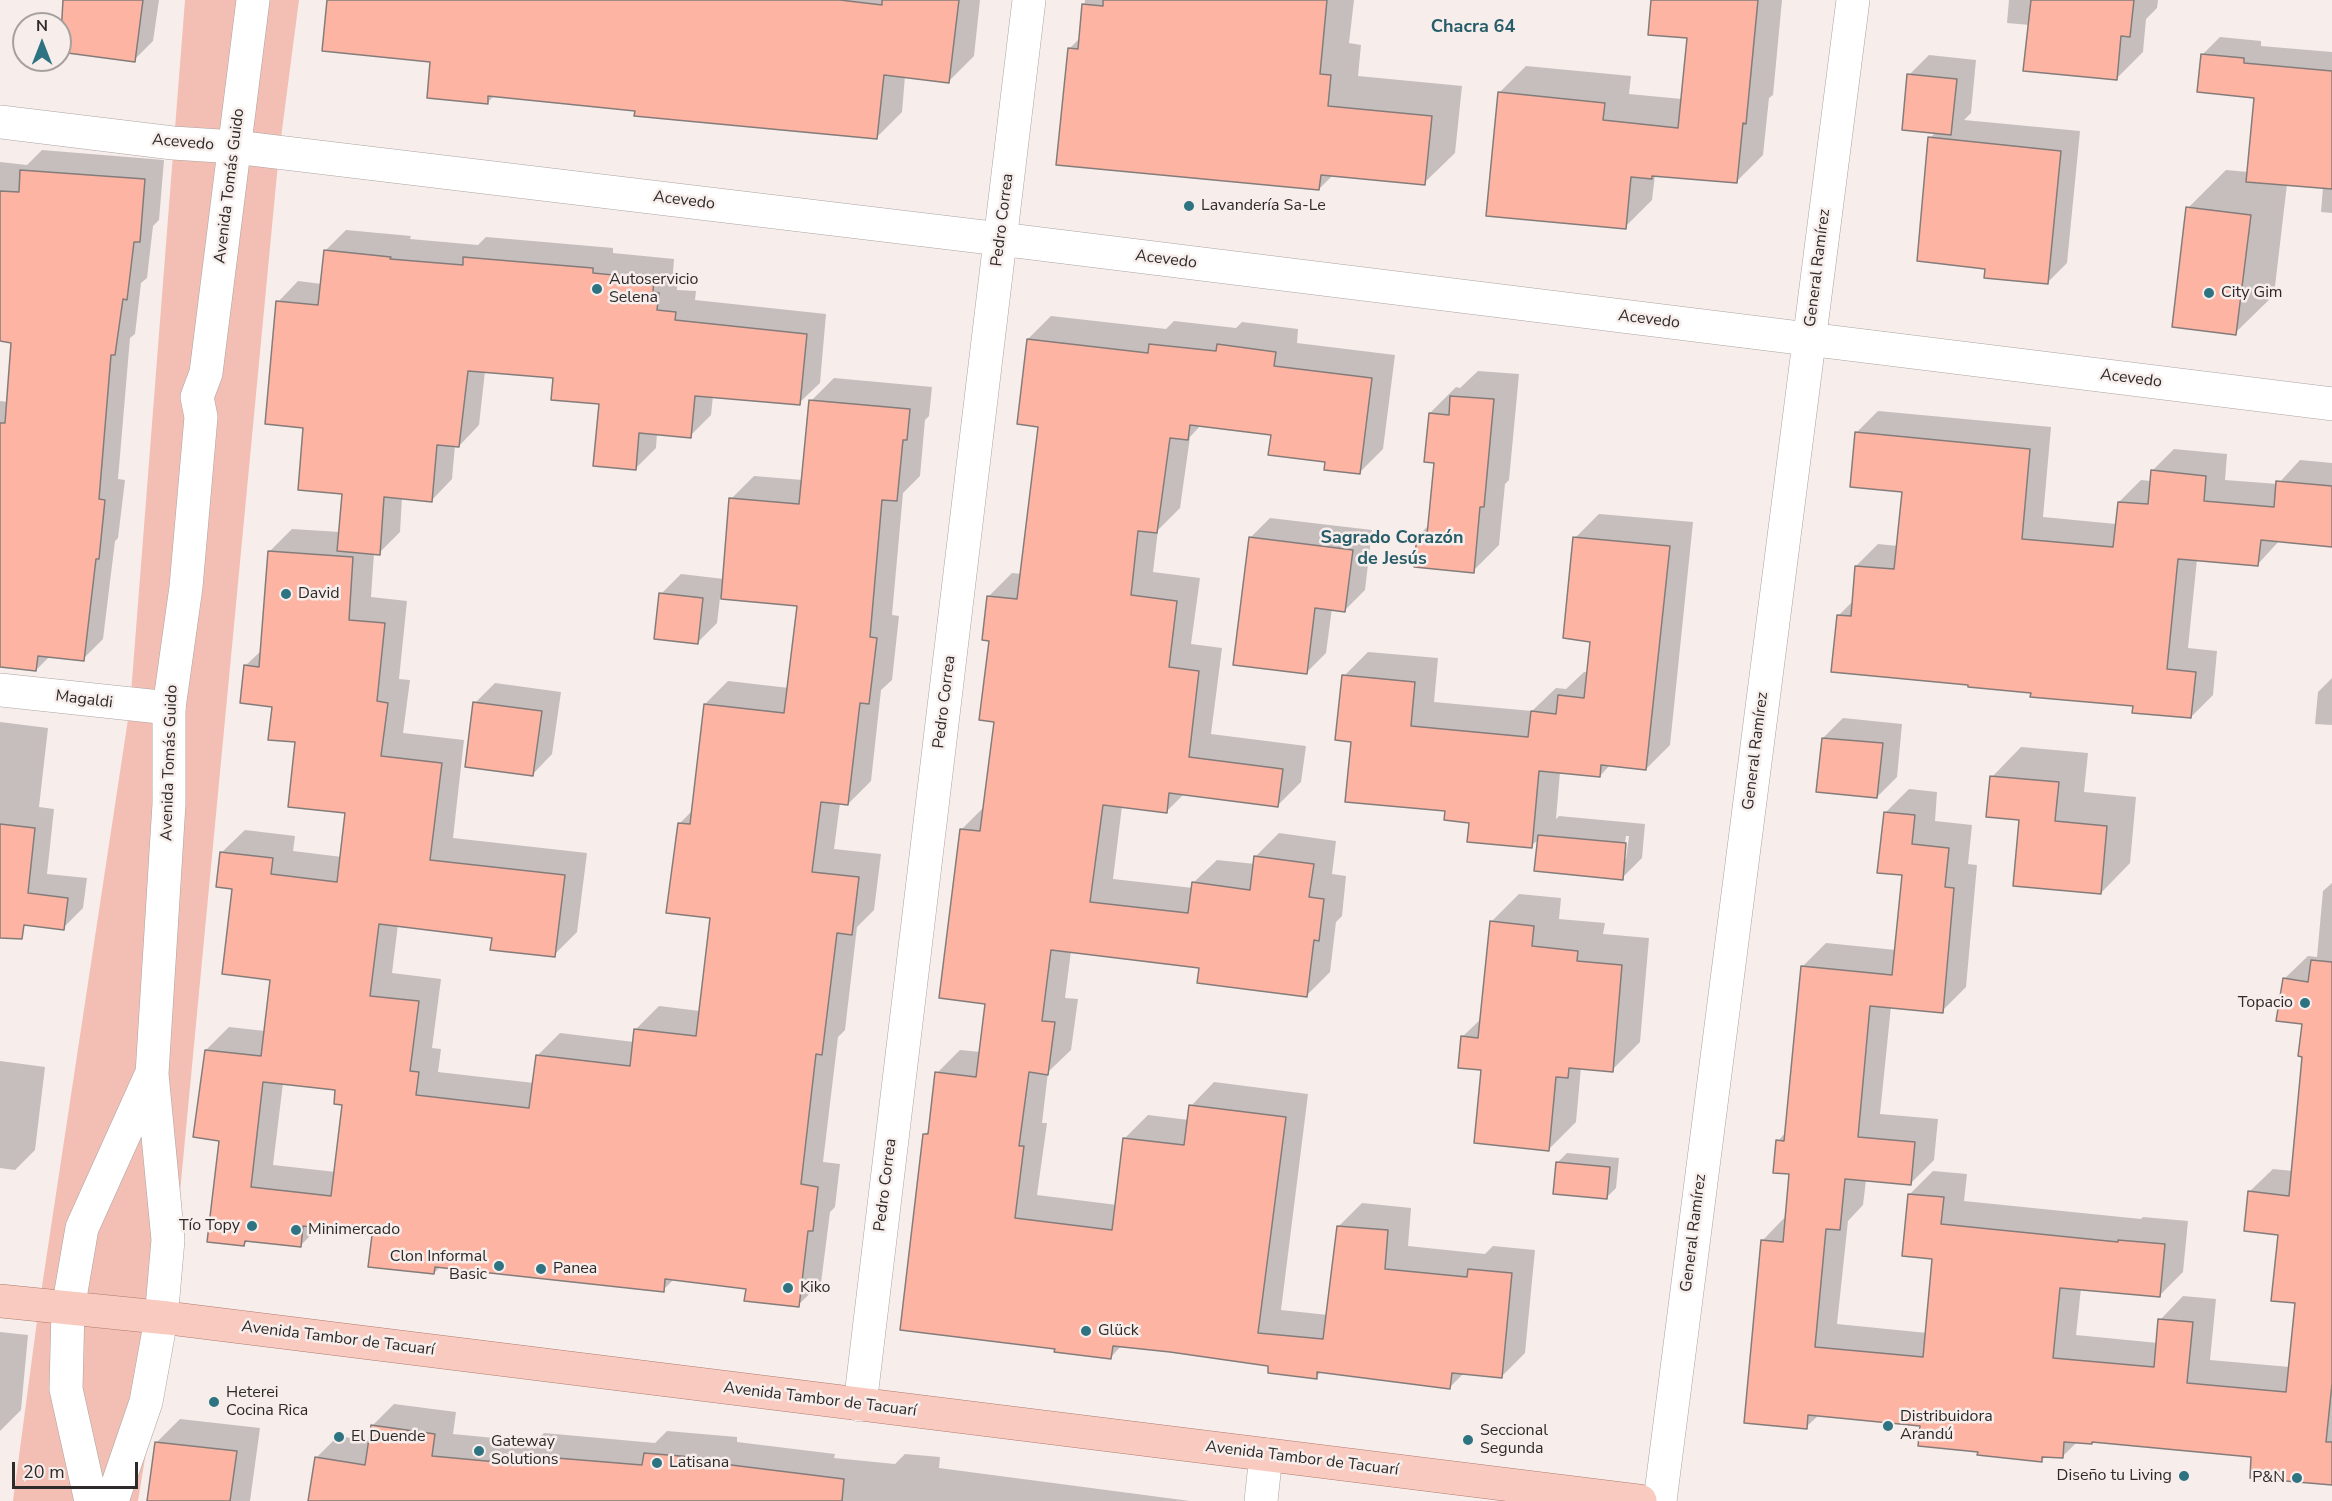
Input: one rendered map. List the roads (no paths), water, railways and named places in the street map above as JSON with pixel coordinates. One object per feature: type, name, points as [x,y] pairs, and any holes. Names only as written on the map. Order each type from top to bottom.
[{"type":"main road","name":"Avenida Tambor de Tacuarí","points":[[0,1301],[860,1404],[1640,1501]]},
{"type":"street","name":"Avenida Tomás Guido","points":[[112,1501],[147,1402],[161,1319],[168,1240],[152,1074],[169,804],[169,708],[186,587],[201,417],[197,396],[206,373],[253,0]]},
{"type":"street","name":"Pedro Correa","points":[[860,1404],[1029,0]]},
{"type":"street","name":"General Ramírez","points":[[1659,1501],[1853,0]]},
{"type":"street","name":"Acevedo","points":[[0,122],[191,145],[235,147],[1000,239],[2332,404]]},
{"type":"street","name":"Magaldi","points":[[0,690],[169,708]]},
{"type":"street","name":"Avenida Tomás Guido","points":[[91,1501],[66,1389],[68,1309],[82,1228],[152,1074]]},
{"type":"street","points":[[1261,1501],[1266,1455]]},
{"type":"place","name":"Lavandería Sa-Le","points":[[1189,206]]},
{"type":"place","name":"Autoservicio Selena","points":[[597,289]]},
{"type":"place","name":"City Gim","points":[[2209,293]]},
{"type":"place","name":"David","points":[[286,594]]},
{"type":"place","name":"Topacio","points":[[2305,1003]]},
{"type":"place","name":"Tío Topy","points":[[252,1226]]},
{"type":"place","name":"Minimercado","points":[[296,1230]]},
{"type":"place","name":"Clon Informal Basic","points":[[499,1266]]},
{"type":"place","name":"Panea","points":[[541,1269]]},
{"type":"place","name":"Kiko","points":[[788,1288]]},
{"type":"place","name":"Glück","points":[[1086,1331]]},
{"type":"place","name":"Heterei Cocina Rica","points":[[214,1402]]},
{"type":"place","name":"Distribuidora Arandú","points":[[1888,1426]]},
{"type":"place","name":"El Duende","points":[[339,1437]]},
{"type":"place","name":"Seccional Segunda","points":[[1468,1440]]},
{"type":"place","name":"Gateway Solutions","points":[[479,1451]]},
{"type":"place","name":"Latisana","points":[[657,1463]]},
{"type":"place","name":"Diseño tu Living","points":[[2184,1476]]},
{"type":"place","name":"P&N","points":[[2297,1478]]},
{"type":"district","name":"Chacra 64","points":[[1473,28]]},
{"type":"district","name":"Sagrado Corazón de Jesús","points":[[1392,549]]}]
